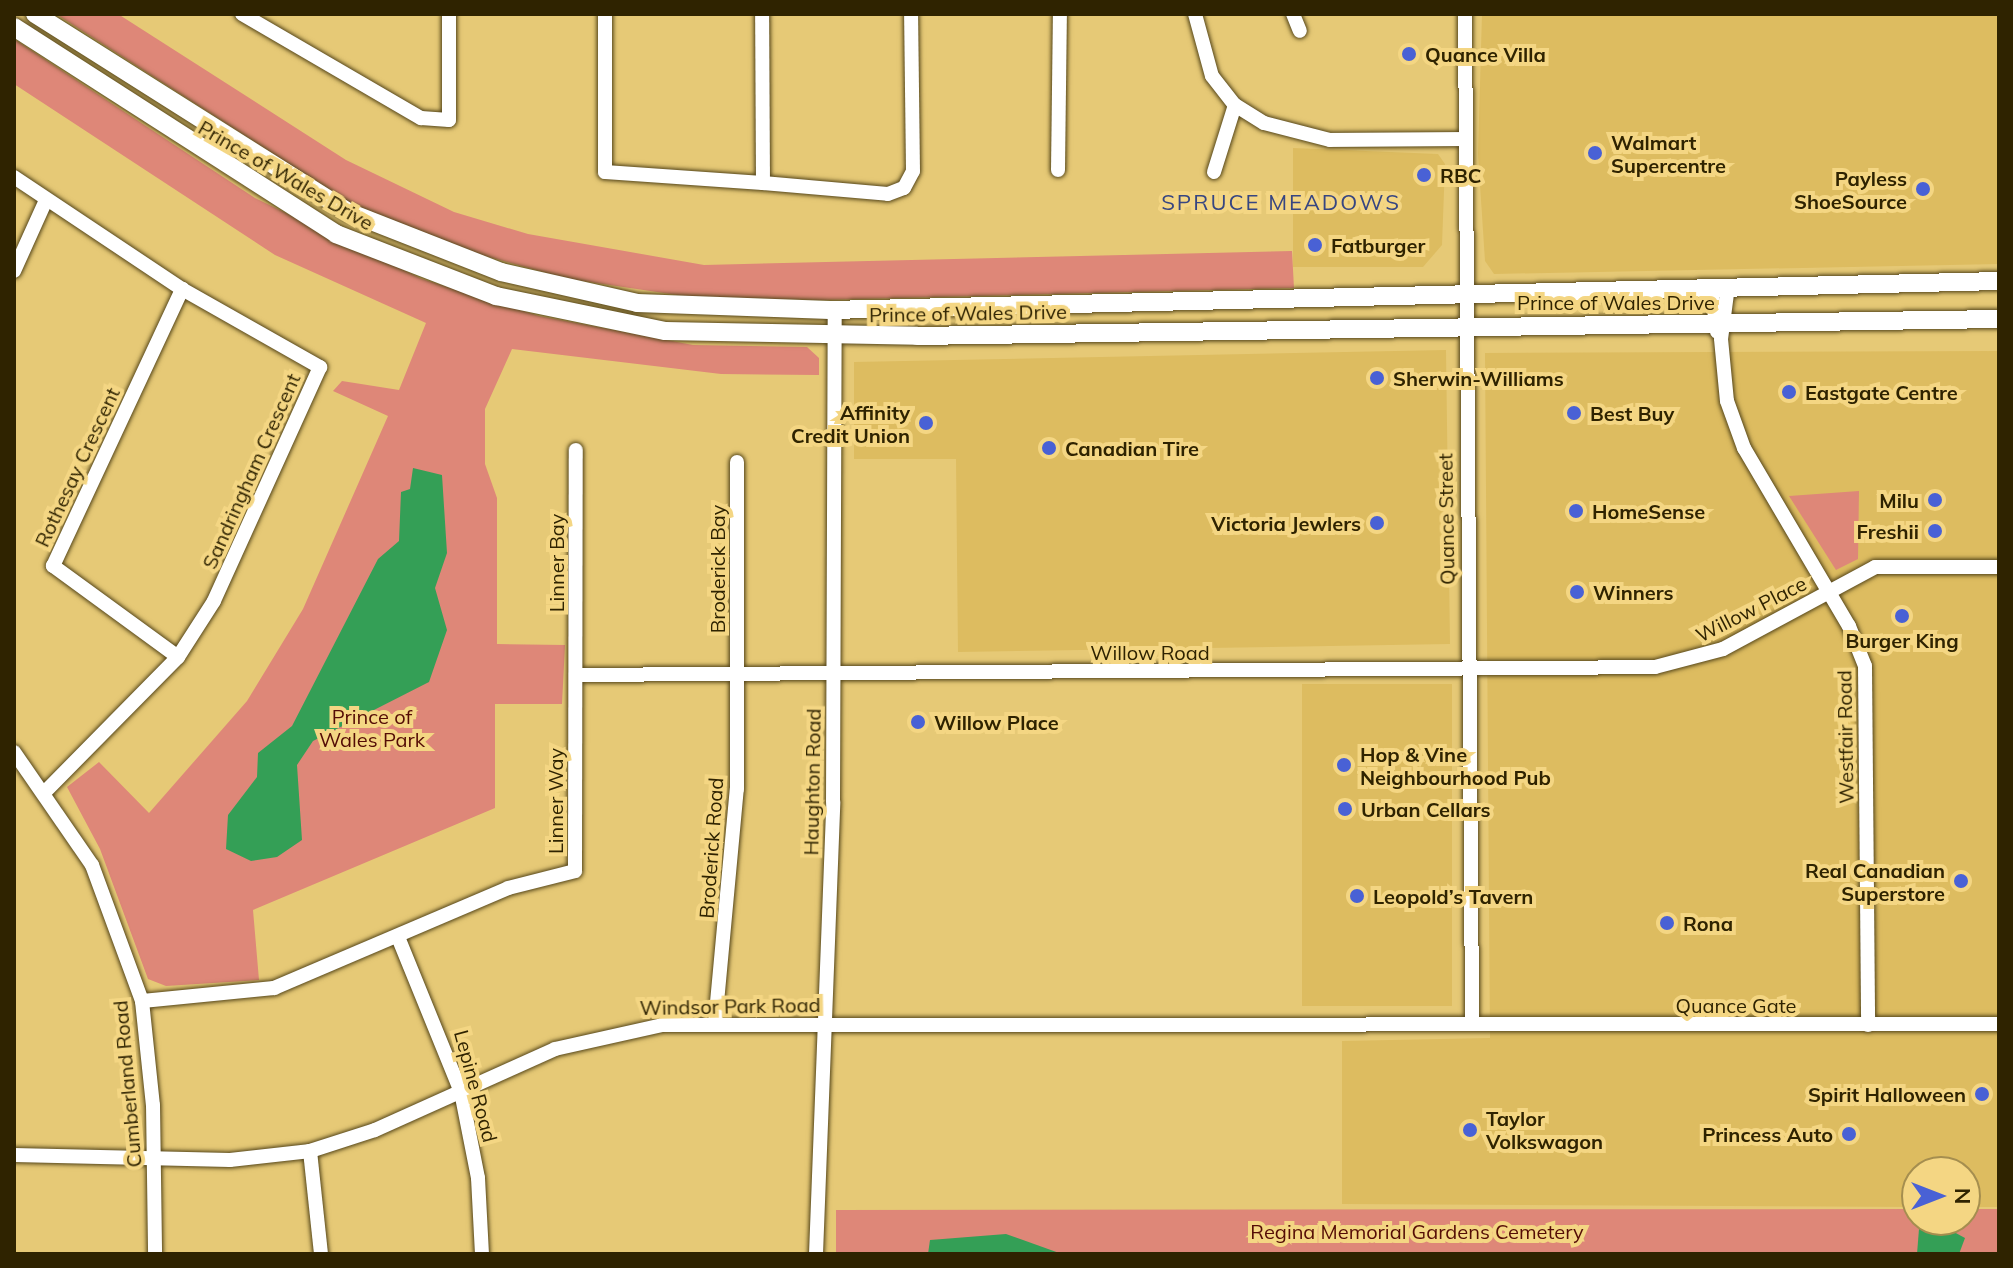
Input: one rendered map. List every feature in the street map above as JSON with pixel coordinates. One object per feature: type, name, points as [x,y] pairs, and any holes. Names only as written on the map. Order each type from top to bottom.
[{"type":"main road","name":"Prince of Wales Drive","points":[[35,14],[348,212],[437,250],[573,292],[637,303],[835,310],[1999,281]]},
{"type":"main road","name":"Prince of Wales Drive","points":[[14,27],[239,177],[336,234],[423,272],[496,296],[665,331],[835,337],[1464,325],[1720,328],[1999,319]]},
{"type":"street","points":[[242,14],[421,118],[449,120],[449,14]]},
{"type":"street","points":[[605,14],[605,172],[888,194],[904,188],[913,171],[911,14]]},
{"type":"street","points":[[762,14],[763,183]]},
{"type":"street","points":[[1058,170],[1060,14]]},
{"type":"street","points":[[1195,14],[1212,76],[1235,105],[1295,136],[1461,139]]},
{"type":"street","points":[[1293,14],[1300,31]]},
{"type":"street","name":"Quance Street","points":[[1465,14],[1461,139],[1472,1024]]},
{"type":"street","points":[[1214,172],[1235,105]]},
{"type":"street","name":"Sandringham Crescent","points":[[14,177],[182,289],[320,367],[214,601],[178,657],[46,791]]},
{"type":"street","points":[[14,271],[46,200]]},
{"type":"street","name":"Westfair Road","points":[[1720,286],[1720,328],[1727,401],[1744,448],[1831,592],[1866,679],[1868,1025]]},
{"type":"street","name":"Rothesay Crescent","points":[[178,657],[53,566],[182,289]]},
{"type":"street","name":"Haughton Road","points":[[816,1254],[833,675],[835,310]]},
{"type":"street","name":"Linner Bay","points":[[576,450],[576,675]]},
{"type":"street","name":"Broderick Bay","points":[[737,462],[737,675]]},
{"type":"street","name":"Willow Place","points":[[1467,671],[1686,663],[1881,566],[1999,567]]},
{"type":"street","name":"Willow Road","points":[[833,675],[1467,671]]},
{"type":"street","points":[[576,675],[833,675]]},
{"type":"street","name":"Linner Way","points":[[142,1001],[274,988],[508,888],[575,871],[576,675]]},
{"type":"street","name":"Broderick Road","points":[[715,1024],[733,846],[737,675]]},
{"type":"street","name":"Cumberland Road","points":[[14,752],[46,791],[104,891],[142,1001],[156,1160],[155,1254]]},
{"type":"street","name":"Lepine Road","points":[[398,937],[461,1092],[478,1178],[482,1254]]},
{"type":"street","name":"Windsor Park Road","points":[[14,1155],[156,1160],[310,1151],[596,1036],[715,1024],[1472,1024]]},
{"type":"street","name":"Quance Gate","points":[[1472,1024],[1999,1024]]},
{"type":"street","points":[[310,1151],[321,1254]]},
{"type":"shaded area","points":[[1482,14],[1999,14],[1999,264],[1494,274],[1485,261],[1478,154]]},
{"type":"shaded area","points":[[1293,148],[1438,154],[1445,164],[1442,245],[1423,267],[1293,267]]},
{"type":"shaded area","points":[[1446,350],[1450,644],[958,652],[956,459],[854,459],[854,362]]},
{"type":"shaded area","points":[[1999,351],[1999,1207],[1981,1207],[1981,1156],[1901,1156],[1901,1207],[1342,1204],[1342,1041],[1490,1038],[1485,353]]},
{"type":"shaded area","points":[[413,468],[442,475],[447,553],[435,588],[447,630],[429,682],[313,741],[297,765],[302,840],[277,857],[251,861],[226,849],[228,815],[257,777],[258,753],[292,726],[378,559],[399,541],[401,492],[410,489]]},
{"type":"shaded area","points":[[1302,684],[1452,684],[1452,1006],[1302,1006]]},
{"type":"shaded area","points":[[1006,1234],[1062,1254],[928,1254],[930,1240]]},
{"type":"shaded area","points":[[1918,1236],[1965,1238],[1959,1254],[1917,1254]]},
{"type":"green space","points":[[56,14],[118,14],[346,160],[454,212],[528,234],[704,265],[1292,251],[1294,288],[822,300],[691,297],[569,279],[467,251],[348,202]]},
{"type":"green space","name":"Prince of Wales Park","points":[[14,39],[255,198],[422,279],[539,316],[693,345],[807,347],[819,358],[819,375],[721,374],[512,349],[485,409],[485,464],[497,498],[497,644],[565,645],[562,704],[495,704],[495,808],[253,910],[259,980],[166,986],[148,979],[100,849],[67,787],[99,762],[149,813],[247,701],[303,609],[388,416],[333,391],[342,381],[399,390],[426,323],[275,255],[14,84]]},
{"type":"green space","points":[[1859,491],[1858,559],[1836,570],[1789,496]]},
{"type":"green space","name":"Regina Memorial Gardens Cemetery","points":[[1901,1209],[1901,1236],[1981,1236],[1981,1209],[1999,1209],[1999,1254],[836,1254],[836,1210]]},
{"type":"place","name":"Quance Villa","points":[[1409,54]]},
{"type":"place","name":"Walmart Supercentre","points":[[1595,153]]},
{"type":"place","name":"RBC","points":[[1424,175]]},
{"type":"place","name":"Payless ShoeSource","points":[[1923,189]]},
{"type":"place","name":"Fatburger","points":[[1315,245]]},
{"type":"place","name":"Sherwin-Williams","points":[[1377,378]]},
{"type":"place","name":"Eastgate Centre","points":[[1789,392]]},
{"type":"place","name":"Best Buy","points":[[1574,413]]},
{"type":"place","name":"Affinity Credit Union","points":[[926,423]]},
{"type":"place","name":"Canadian Tire","points":[[1049,448]]},
{"type":"place","name":"Milu","points":[[1935,500]]},
{"type":"place","name":"HomeSense","points":[[1576,511]]},
{"type":"place","name":"Victoria Jewlers","points":[[1377,523]]},
{"type":"place","name":"Freshii","points":[[1935,531]]},
{"type":"place","name":"Winners","points":[[1577,592]]},
{"type":"place","name":"Burger King","points":[[1902,616]]},
{"type":"place","name":"Willow Place","points":[[918,722]]},
{"type":"place","name":"Hop & Vine Neighbourhood Pub","points":[[1344,765]]},
{"type":"place","name":"Urban Cellars","points":[[1345,809]]},
{"type":"place","name":"Real Canadian Superstore","points":[[1961,881]]},
{"type":"place","name":"Leopold’s Tavern","points":[[1357,896]]},
{"type":"place","name":"Rona","points":[[1667,923]]},
{"type":"place","name":"Spirit Halloween","points":[[1982,1094]]},
{"type":"place","name":"Taylor Volkswagon","points":[[1470,1130]]},
{"type":"place","name":"Princess Auto","points":[[1849,1134]]},
{"type":"district","name":"SPRUCE MEADOWS","points":[[1281,203]]}]
